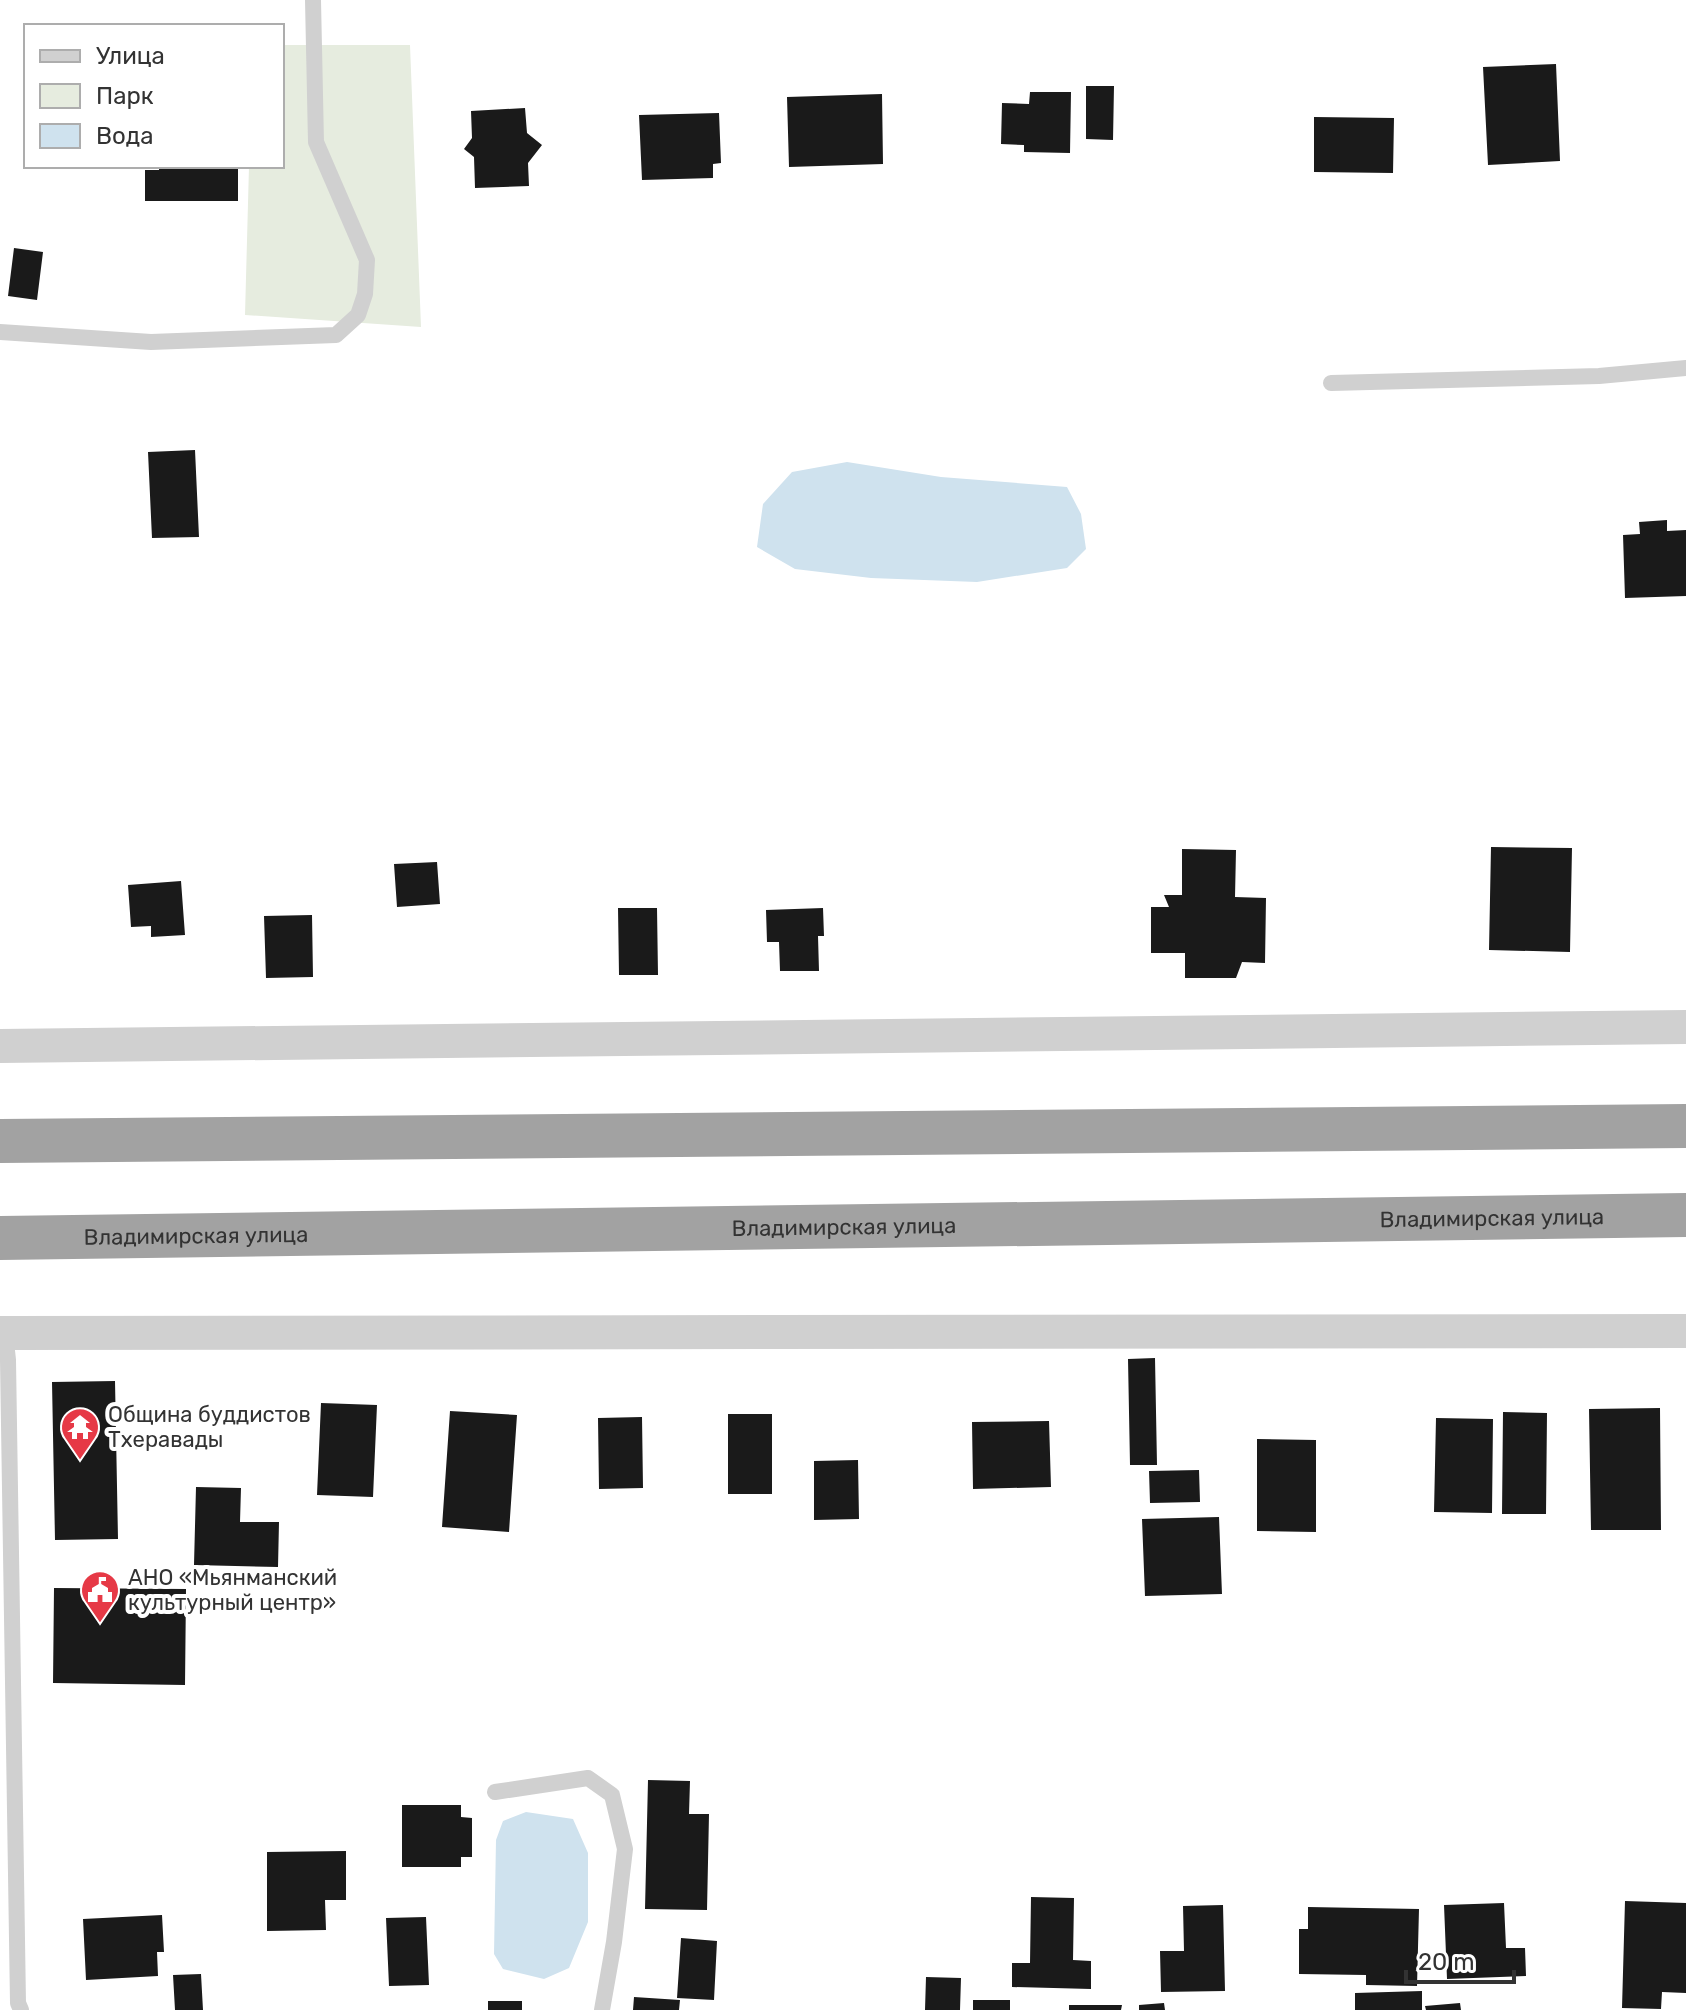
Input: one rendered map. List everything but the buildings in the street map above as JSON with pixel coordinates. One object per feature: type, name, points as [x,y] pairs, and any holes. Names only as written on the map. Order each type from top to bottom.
[{"type":"highway","points":[[0,1141],[1686,1126]]},
{"type":"highway","name":"Владимирская улица","points":[[0,1238],[1686,1215]]},
{"type":"street","points":[[0,1046],[1686,1027]]},
{"type":"street","points":[[2,1333],[1686,1331]]},
{"type":"lane","points":[[0,332],[151,342],[336,335],[358,315],[365,294],[367,260],[316,142],[313,0]]},
{"type":"lane","points":[[1331,383],[1599,376],[1686,368]]},
{"type":"lane","points":[[2,1333],[8,1360],[18,2003],[21,2010]]},
{"type":"lane","points":[[495,1792],[588,1778],[612,1795],[625,1849],[602,2010]]},
{"type":"green space","points":[[284,45],[410,45],[421,327],[245,315],[249,168],[284,168]]},
{"type":"water","points":[[847,462],[941,477],[1067,487],[1081,514],[1086,549],[1067,568],[977,582],[871,578],[795,569],[757,547],[763,504],[792,472]]},
{"type":"water","points":[[526,1812],[573,1819],[588,1853],[588,1922],[569,1968],[544,1979],[503,1969],[494,1954],[496,1840],[503,1821]]},
{"type":"place","name":"Община буддистов Тхеравады","points":[[80,1461]]},
{"type":"place","name":"АНО «Мьянманский культурный центр»","points":[[100,1624]]}]
